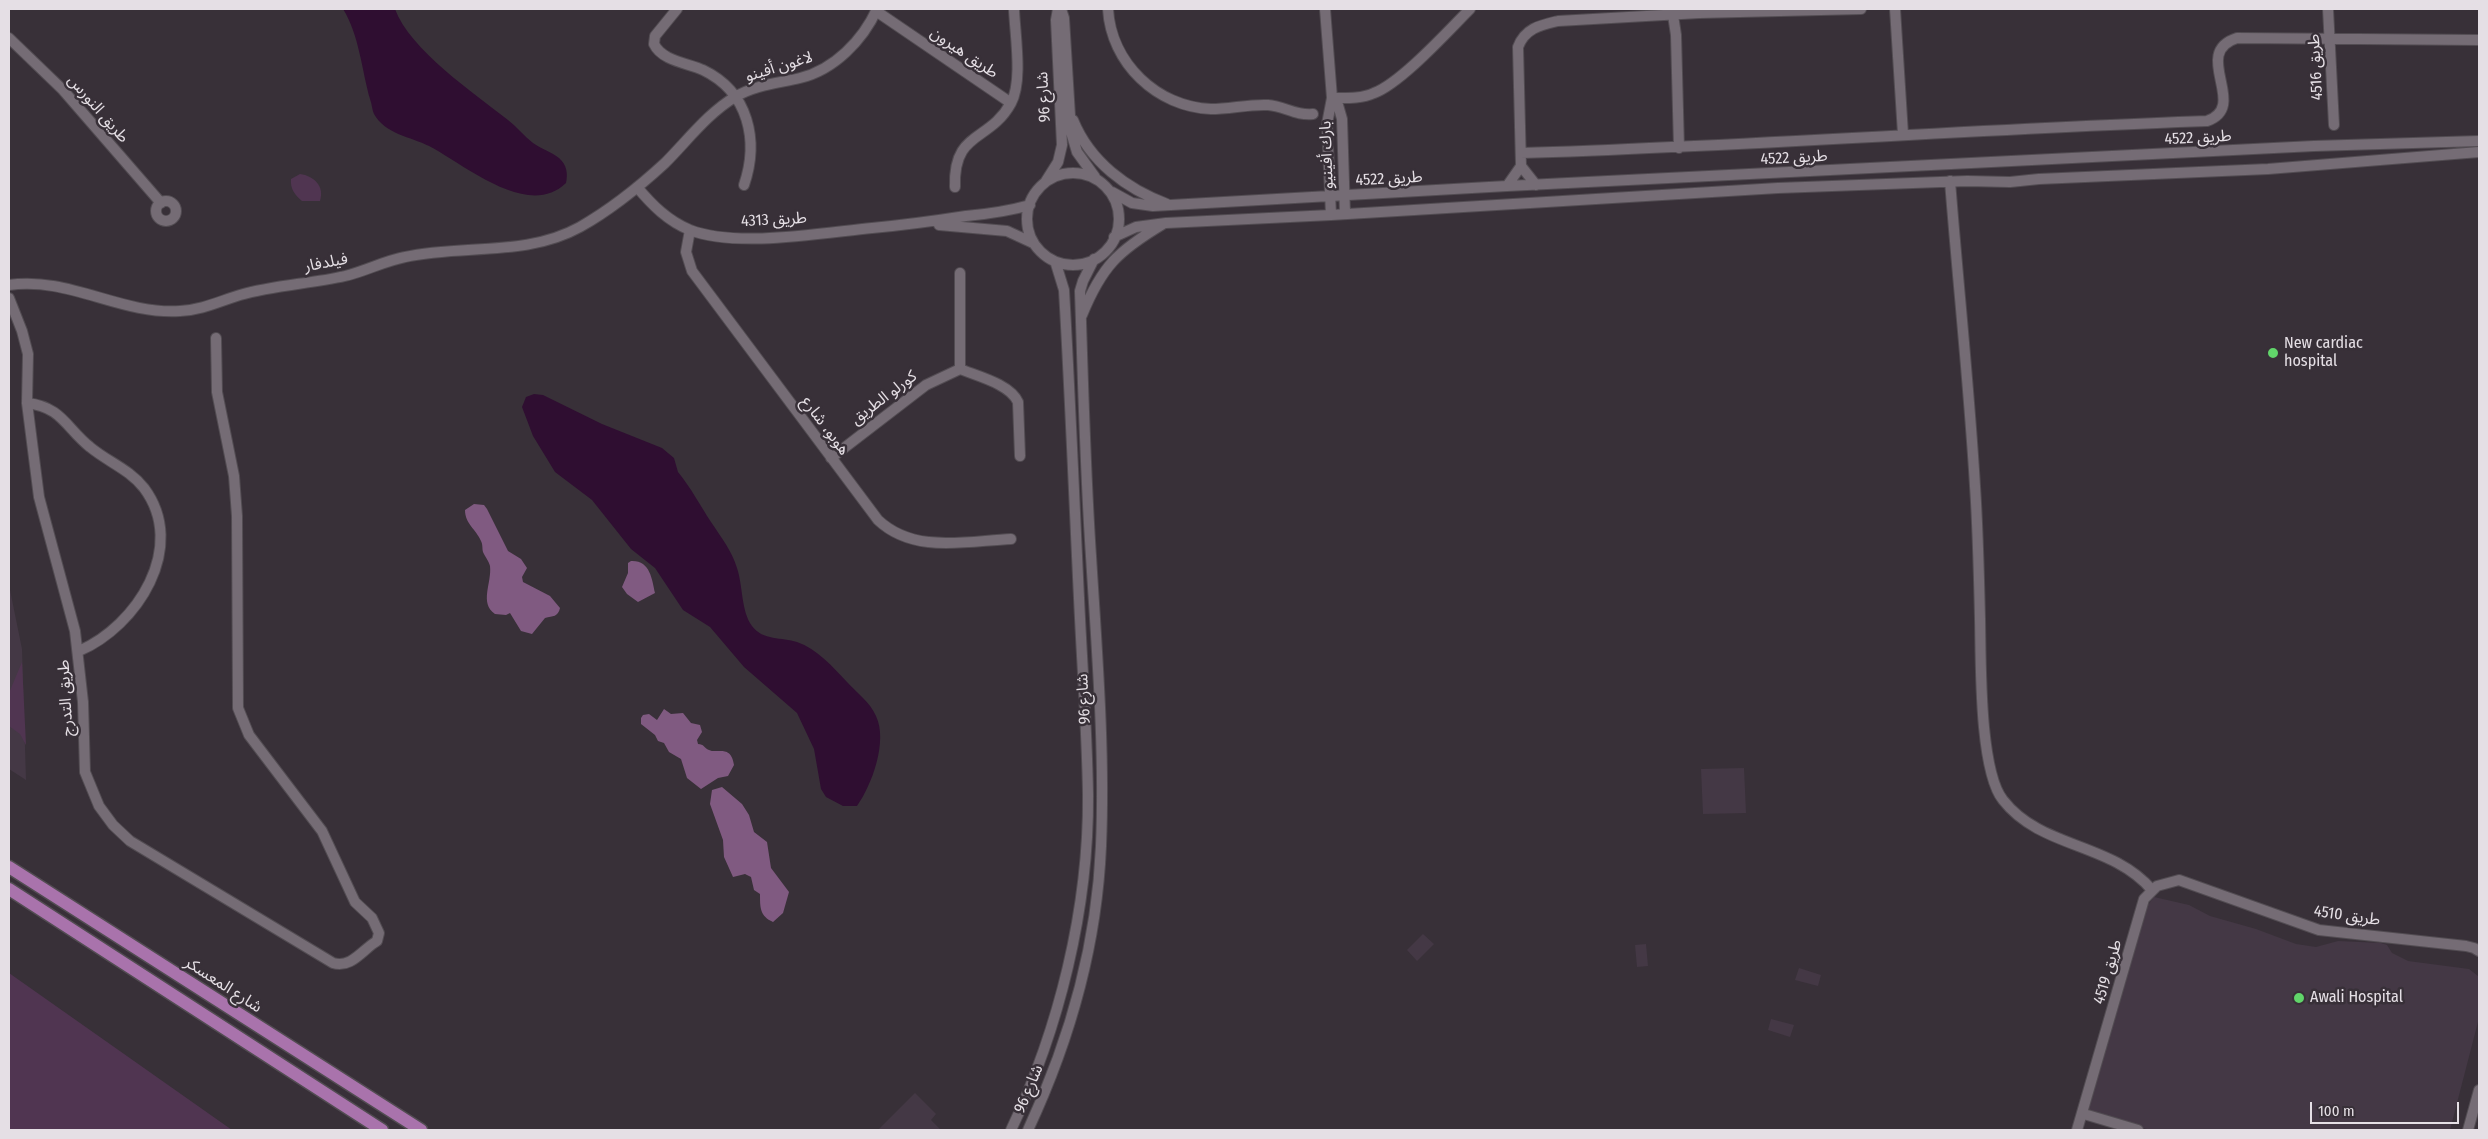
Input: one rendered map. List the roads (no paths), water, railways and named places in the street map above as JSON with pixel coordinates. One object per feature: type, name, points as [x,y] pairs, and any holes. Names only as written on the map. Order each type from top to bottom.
[{"type":"main road","name":"شارع المعسكر","points":[[9,867],[421,1130]]},
{"type":"main road","points":[[9,889],[382,1130]]},
{"type":"street","points":[[677,9],[655,36],[654,44],[657,51],[704,71],[735,97],[744,110],[752,146],[749,170],[744,185]]},
{"type":"street","name":"طريق هيرون","points":[[955,187],[954,170],[958,156],[965,145],[991,127],[1011,102],[1016,88],[1014,9]]},
{"type":"street","name":"شارع 96","points":[[1060,9],[1064,18],[1072,132],[1077,152],[1095,177]]},
{"type":"street","name":"شارع 96","points":[[1046,181],[1058,162],[1062,145],[1056,20],[1060,9]]},
{"type":"street","points":[[1108,9],[1112,32],[1121,54],[1145,83],[1166,97],[1199,108],[1267,105],[1297,114],[1313,114]]},
{"type":"street","name":"بارك أفينيو","points":[[1325,9],[1332,98],[1327,124],[1331,215]]},
{"type":"street","points":[[1332,98],[1361,97],[1384,89],[1398,79],[1470,9]]},
{"type":"street","points":[[1507,186],[1521,166],[1522,152],[1517,60],[1521,38],[1537,26],[1558,21],[1861,9]]},
{"type":"street","points":[[1896,9],[1903,134]]},
{"type":"street","name":"طريق 4516","points":[[2328,9],[2334,125]]},
{"type":"street","name":"لاغون أفينو","points":[[637,187],[702,125],[735,97],[759,88],[810,75],[831,64],[862,34],[876,10]]},
{"type":"street","name":"طريق هيرون","points":[[876,10],[1011,102]]},
{"type":"street","points":[[1673,15],[1676,35],[1680,148]]},
{"type":"street","name":"طريق النورس","points":[[9,38],[62,90],[161,203]]},
{"type":"street","points":[[1522,152],[1680,148],[1903,134],[2207,121],[2217,117],[2223,110],[2224,102],[2218,64],[2219,50],[2226,42],[2237,38],[2479,40]]},
{"type":"street","name":"بارك أفينيو","points":[[1332,98],[1340,110],[1342,123],[1345,214]]},
{"type":"street","points":[[1069,110],[1089,149],[1101,162],[1130,188],[1171,206]]},
{"type":"street","points":[[1327,124],[1342,123]]},
{"type":"street","name":"طريق 4522","points":[[1112,192],[1132,203],[1171,206],[1507,186],[2314,146],[2479,140]]},
{"type":"street","name":"طريق 4522","points":[[1114,237],[1136,227],[1166,223],[1331,215],[1594,198],[1950,182],[2010,182],[2039,179],[2268,169],[2478,153]]},
{"type":"street","points":[[1521,166],[1536,185]]},
{"type":"street","points":[[1074,172],[1095,177],[1112,192],[1118,207],[1118,222],[1114,237],[1106,250],[1094,259],[1082,264],[1056,264],[1042,254],[1033,243],[1026,220],[1034,196],[1046,181],[1060,174],[1074,172]]},
{"type":"street","points":[[1950,182],[1975,486],[1981,674],[1991,776],[2002,799],[2039,831],[2099,852],[2126,866],[2144,880],[2152,890]]},
{"type":"street","name":"طريق 4313","points":[[637,187],[651,204],[672,220],[690,230],[713,236],[753,238],[928,223],[1006,211],[1030,205]]},
{"type":"street","name":"فيلدفار","points":[[9,285],[52,286],[76,290],[135,308],[164,312],[187,311],[265,289],[346,276],[412,255],[507,248],[538,243],[582,226],[637,187]]},
{"type":"street","name":"طريق 4313","points":[[928,223],[1007,231],[1033,243]]},
{"type":"street","points":[[1081,318],[1098,278],[1110,264],[1126,247],[1166,223]]},
{"type":"street","name":"هوبو، شارع","points":[[690,230],[686,252],[692,271],[878,520],[897,535],[925,543],[1010,539]]},
{"type":"street","name":"شارع 96","points":[[1028,1130],[1054,1069],[1072,1018],[1095,904],[1101,848],[1102,768],[1080,291],[1094,259]]},
{"type":"street","name":"شارع 96","points":[[1011,1130],[1042,1059],[1070,958],[1080,906],[1088,797],[1064,290],[1056,264]]},
{"type":"street","points":[[960,272],[960,369],[1004,388],[1016,397],[1018,402],[1020,456]]},
{"type":"street","name":"طريق التدرج","points":[[9,298],[26,343],[28,364],[27,403],[41,506],[71,611],[79,651],[85,772],[93,795],[113,826],[140,848],[333,963],[347,964],[379,940],[379,933],[372,918],[355,902],[322,831],[249,735],[238,708],[238,516],[234,476],[217,392],[216,338]]},
{"type":"street","name":"كورلو الطريق","points":[[831,458],[926,385],[960,369]]},
{"type":"street","points":[[27,403],[42,406],[56,412],[89,447],[131,474],[150,498],[161,527],[160,557],[150,581],[116,627],[103,638],[79,651]]},
{"type":"street","name":"طريق 4510","points":[[2152,890],[2168,882],[2178,880],[2319,930],[2478,949]]},
{"type":"street","name":"طريق 4519","points":[[2078,1130],[2144,899],[2152,890]]},
{"type":"street","points":[[2468,1130],[2479,1090]]},
{"type":"street","points":[[2084,1114],[2138,1130]]},
{"type":"place","name":"New cardiac hospital","points":[[2273,353]]},
{"type":"place","name":"Awali Hospital","points":[[2299,998]]}]
